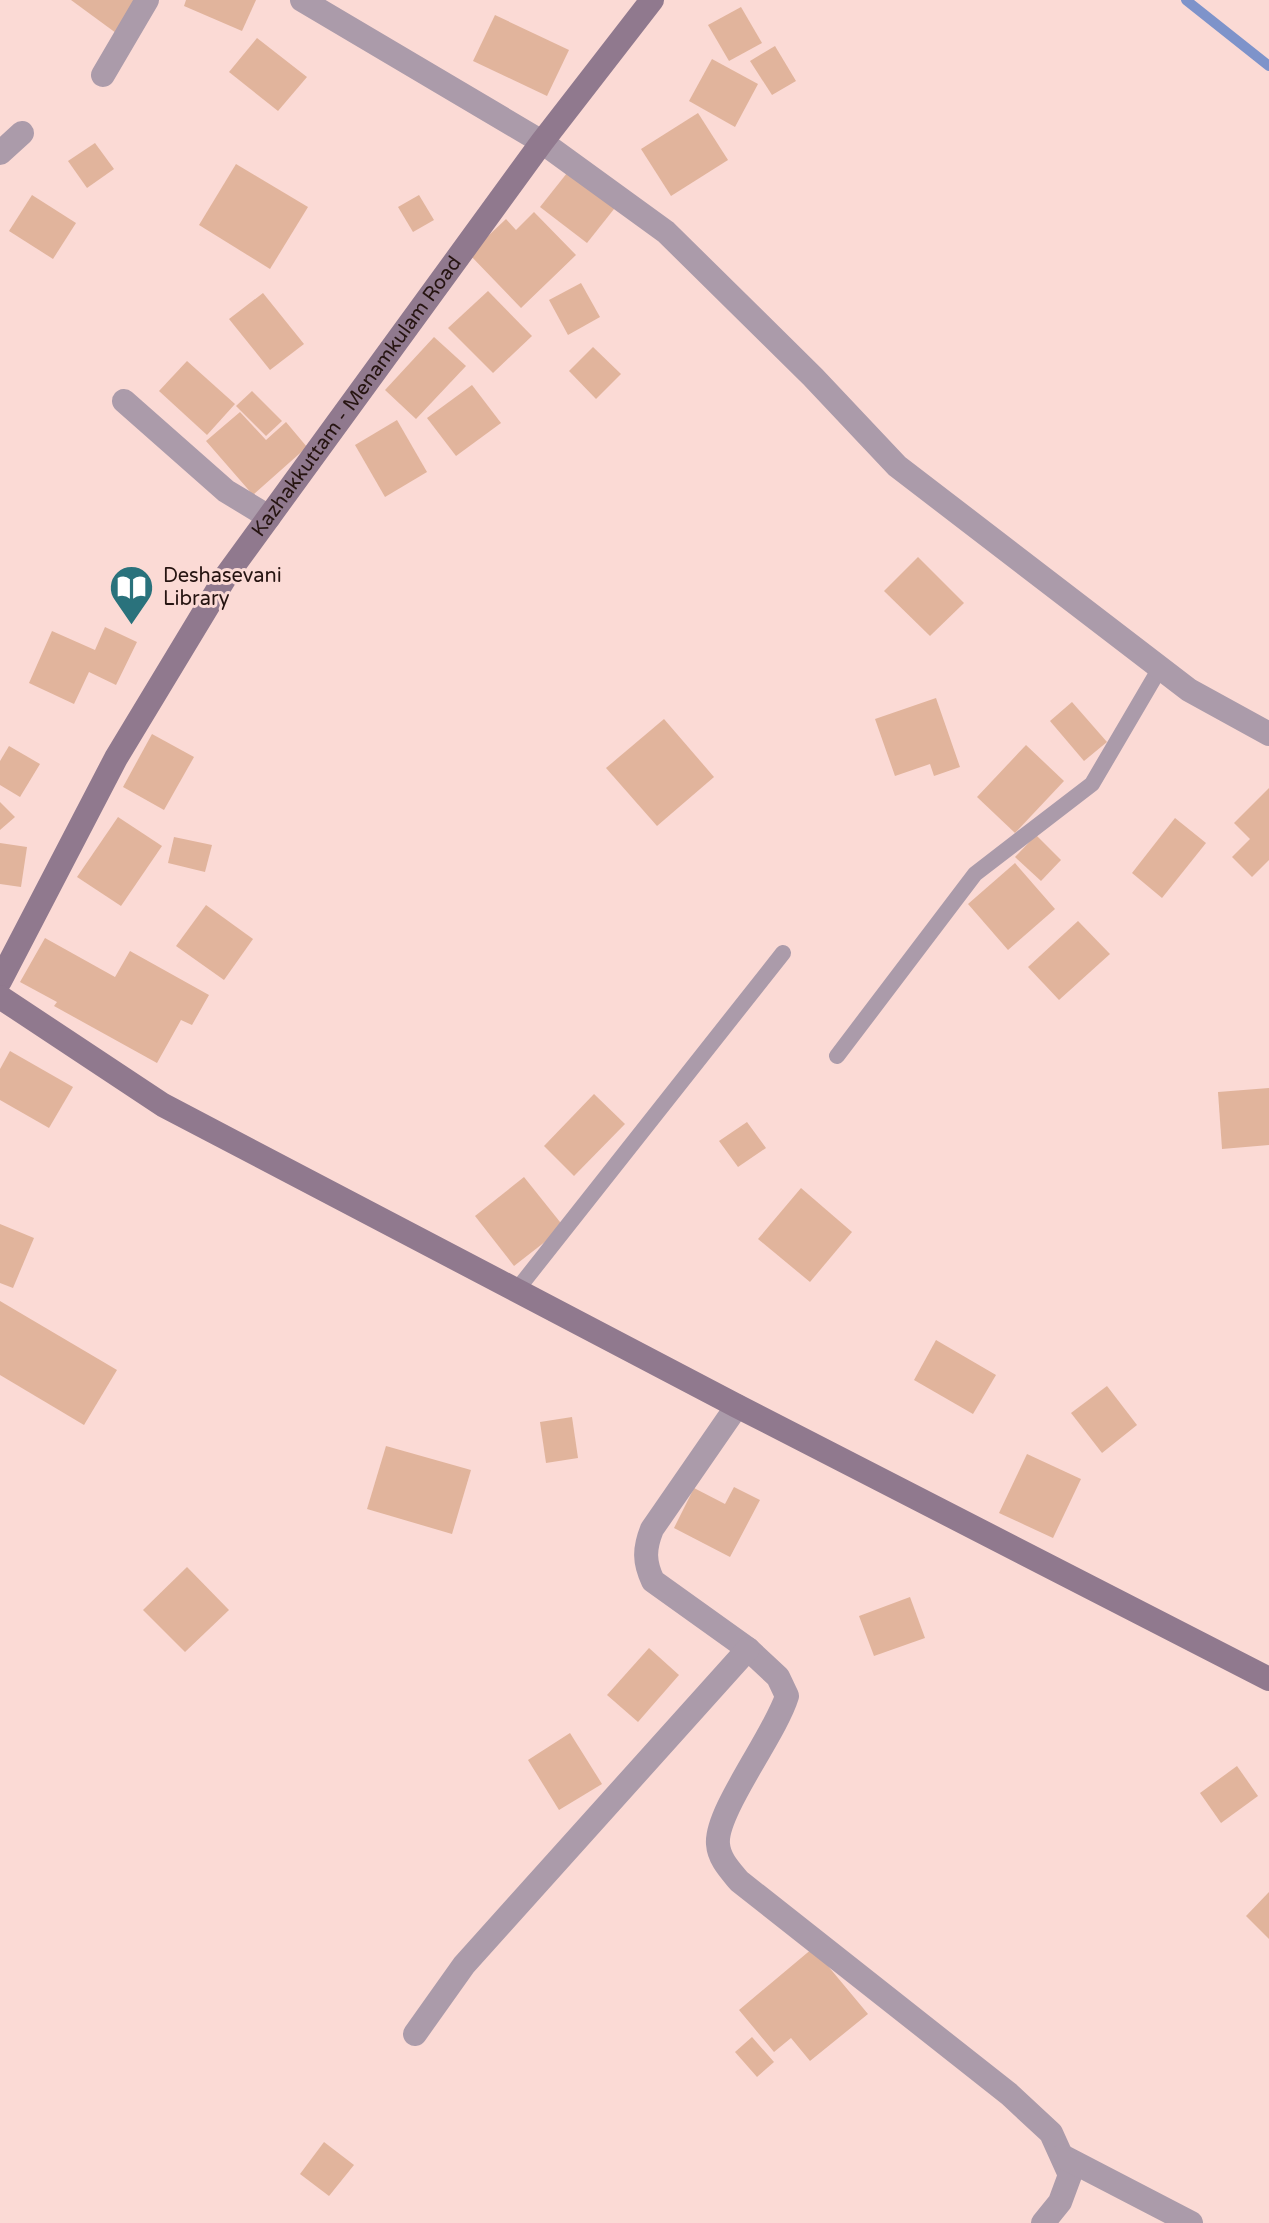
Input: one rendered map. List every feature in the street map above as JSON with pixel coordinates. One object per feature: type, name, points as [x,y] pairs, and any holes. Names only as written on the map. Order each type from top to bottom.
[{"type":"street","points":[[103,75],[147,0]]},
{"type":"street","points":[[302,0],[542,142],[666,232],[813,377],[897,466],[1189,690],[1269,734]]},
{"type":"street","name":"Kazhakkuttam - Menamkulam Road","points":[[0,981],[116,758],[226,576],[542,142],[652,0]]},
{"type":"street","points":[[0,153],[22,133]]},
{"type":"street","points":[[124,401],[226,491],[269,517]]},
{"type":"street","points":[[0,997],[163,1105],[737,1406],[1269,1679]]},
{"type":"street","points":[[737,1406],[652,1529],[645,1547],[645,1566],[653,1581],[748,1649],[778,1677],[787,1696],[781,1715],[722,1819],[717,1842],[721,1859],[739,1881],[1009,2094],[1051,2133],[1070,2175],[1060,2202],[1043,2223]]},
{"type":"street","points":[[415,2034],[464,1965],[748,1649]]},
{"type":"street","points":[[1062,2156],[1191,2223]]},
{"type":"lane","points":[[837,1056],[975,874],[1092,784],[1160,668]]},
{"type":"lane","points":[[516,1291],[783,953]]},
{"type":"building","points":[[71,0],[140,0],[116,33]]},
{"type":"building","points":[[186,0],[256,0],[242,31],[184,6]]},
{"type":"building","points":[[741,7],[762,43],[729,61],[708,25]]},
{"type":"building","points":[[495,15],[569,50],[547,96],[473,61]]},
{"type":"building","points":[[257,38],[307,77],[278,111],[229,72]]},
{"type":"building","points":[[775,46],[796,81],[772,95],[750,61]]},
{"type":"building","points":[[712,59],[758,84],[735,127],[689,101]]},
{"type":"building","points":[[698,113],[728,160],[671,196],[641,149]]},
{"type":"building","points":[[95,143],[114,169],[87,188],[68,161]]},
{"type":"building","points":[[236,164],[308,207],[270,269],[199,225]]},
{"type":"building","points":[[571,168],[618,204],[587,243],[540,207]]},
{"type":"building","points":[[32,195],[76,223],[53,259],[9,231]]},
{"type":"building","points":[[419,195],[434,220],[413,232],[398,207]]},
{"type":"building","points":[[534,212],[576,255],[521,308],[469,254],[506,219],[516,230]]},
{"type":"building","points":[[581,283],[600,317],[568,335],[549,300]]},
{"type":"building","points":[[488,291],[532,336],[493,373],[448,328]]},
{"type":"building","points":[[263,293],[304,344],[270,370],[229,319]]},
{"type":"building","points":[[434,337],[466,366],[416,419],[385,390]]},
{"type":"building","points":[[593,347],[621,374],[596,399],[569,371]]},
{"type":"building","points":[[187,361],[235,404],[207,435],[159,391]]},
{"type":"building","points":[[472,385],[501,423],[456,456],[427,418]]},
{"type":"building","points":[[252,391],[282,421],[266,436],[236,406]]},
{"type":"building","points":[[240,412],[266,440],[286,422],[307,447],[253,495],[206,441]]},
{"type":"building","points":[[397,420],[427,472],[385,497],[355,445]]},
{"type":"building","points":[[918,557],[964,603],[930,636],[884,591]]},
{"type":"building","points":[[105,627],[137,642],[116,685],[89,672],[74,704],[29,683],[52,631],[95,650]]},
{"type":"building","points":[[936,698],[960,767],[934,776],[930,764],[895,776],[875,719]]},
{"type":"building","points":[[1072,702],[1107,742],[1084,761],[1050,721]]},
{"type":"building","points":[[664,719],[714,777],[657,826],[606,768]]},
{"type":"building","points":[[152,734],[194,757],[164,810],[123,787]]},
{"type":"building","points":[[1026,745],[1064,781],[1015,833],[977,797]]},
{"type":"building","points":[[9,746],[40,764],[20,797],[0,785],[0,761]]},
{"type":"building","points":[[1269,788],[1269,860],[1252,877],[1232,857],[1250,839],[1234,823]]},
{"type":"building","points":[[0,802],[15,817],[0,830]]},
{"type":"building","points":[[118,817],[162,846],[121,906],[77,877]]},
{"type":"building","points":[[1175,818],[1206,843],[1162,898],[1132,873]]},
{"type":"building","points":[[1036,835],[1061,860],[1041,881],[1015,857]]},
{"type":"building","points":[[174,837],[212,845],[205,872],[168,863]]},
{"type":"building","points":[[0,843],[27,847],[21,887],[0,884]]},
{"type":"building","points":[[1015,863],[1055,909],[1008,950],[968,904]]},
{"type":"building","points":[[206,905],[253,939],[224,980],[176,946]]},
{"type":"building","points":[[1078,921],[1110,954],[1059,1000],[1028,967]]},
{"type":"building","points":[[45,938],[115,977],[130,951],[209,995],[192,1025],[181,1020],[157,1063],[54,1006],[57,1002],[20,982]]},
{"type":"building","points":[[10,1051],[73,1087],[49,1128],[0,1100],[0,1069]]},
{"type":"building","points":[[1269,1088],[1269,1145],[1222,1149],[1218,1092]]},
{"type":"building","points":[[594,1094],[625,1124],[574,1176],[544,1146]]},
{"type":"building","points":[[747,1122],[766,1148],[738,1167],[719,1141]]},
{"type":"building","points":[[524,1177],[564,1227],[514,1266],[475,1216]]},
{"type":"building","points":[[801,1188],[852,1232],[810,1282],[758,1239]]},
{"type":"building","points":[[0,1224],[34,1238],[13,1288],[0,1283]]},
{"type":"building","points":[[0,1301],[117,1370],[84,1425],[0,1375]]},
{"type":"building","points":[[936,1340],[996,1375],[973,1414],[914,1380]]},
{"type":"building","points":[[1107,1386],[1137,1425],[1102,1453],[1071,1413]]},
{"type":"building","points":[[572,1417],[578,1458],[546,1463],[540,1422]]},
{"type":"building","points":[[386,1446],[471,1470],[452,1534],[367,1509]]},
{"type":"building","points":[[1027,1454],[1081,1479],[1053,1538],[999,1513]]},
{"type":"building","points":[[734,1487],[760,1500],[730,1557],[674,1528],[694,1488],[725,1504]]},
{"type":"building","points":[[187,1567],[229,1610],[185,1652],[143,1610]]},
{"type":"building","points":[[910,1597],[925,1638],[874,1656],[859,1616]]},
{"type":"building","points":[[649,1648],[679,1675],[638,1722],[607,1695]]},
{"type":"building","points":[[570,1733],[602,1784],[559,1810],[528,1760]]},
{"type":"building","points":[[1237,1766],[1258,1796],[1221,1823],[1200,1793]]},
{"type":"building","points":[[1269,1892],[1269,1939],[1246,1916]]},
{"type":"building","points":[[813,1948],[868,2014],[810,2061],[791,2038],[774,2052],[739,2010]]},
{"type":"building","points":[[752,2037],[774,2062],[757,2077],[735,2052]]},
{"type":"building","points":[[324,2142],[354,2165],[329,2196],[300,2174]]},
{"type":"waterway","points":[[1186,0],[1269,66]]},
{"type":"place","name":"Deshasevani Library","points":[[132,626]]}]
